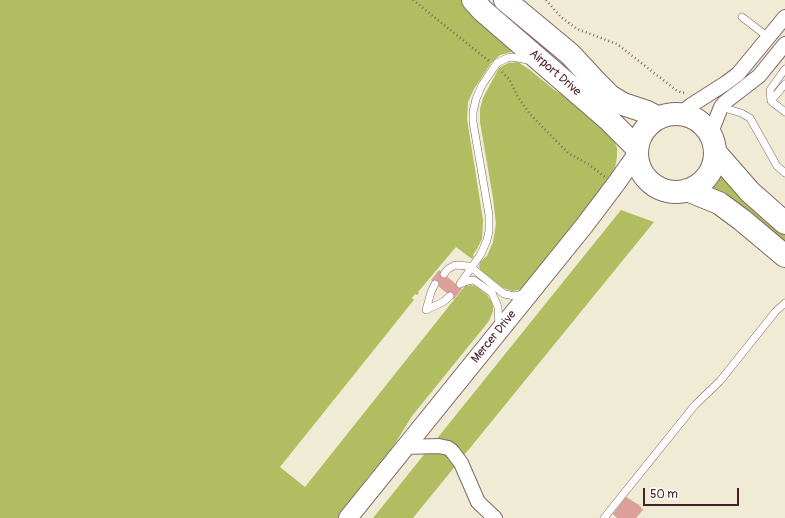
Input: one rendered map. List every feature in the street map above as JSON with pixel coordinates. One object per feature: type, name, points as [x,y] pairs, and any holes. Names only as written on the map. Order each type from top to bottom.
[{"type":"main road","name":"Airport Drive","points":[[472,0],[609,120],[637,150]]},
{"type":"main road","name":"Airport Drive","points":[[505,0],[570,54],[610,96],[623,104],[669,117]]},
{"type":"main road","points":[[712,144],[713,164],[707,176],[702,182],[686,190],[676,192],[655,186],[647,179],[641,170],[637,150],[639,141],[647,128],[669,117],[692,118],[703,125],[712,144],[750,192],[785,224]]},
{"type":"main road","points":[[686,190],[719,203],[785,256]]},
{"type":"street","points":[[669,117],[726,84],[738,74],[785,17]]},
{"type":"street","points":[[712,144],[721,107],[728,99],[759,76],[785,44]]},
{"type":"street","name":"Mercer Drive","points":[[348,518],[584,226],[615,185],[637,150]]},
{"type":"street","points":[[405,447],[439,446],[448,448],[452,451],[461,463],[478,502],[495,518]]},
{"type":"lane","points":[[742,17],[768,37]]},
{"type":"lane","points":[[498,331],[498,307],[492,293],[474,280],[467,281],[459,285],[472,268],[485,245],[489,227],[488,209],[473,122],[473,112],[479,92],[495,66],[501,61],[512,57],[522,58],[548,66]]},
{"type":"lane","points":[[771,101],[770,90],[785,69]]},
{"type":"lane","points":[[771,101],[785,84]]},
{"type":"lane","points":[[771,101],[783,108]]},
{"type":"lane","points":[[721,107],[741,113],[750,118],[777,166],[785,173]]},
{"type":"lane","points":[[444,274],[448,269],[455,265],[464,265],[472,268],[504,294],[515,296],[528,294]]},
{"type":"lane","points":[[436,284],[431,292],[426,310],[443,302],[450,296]]},
{"type":"lane","points":[[604,518],[695,405],[720,381],[776,311],[785,303]]},
{"type":"path","points":[[413,0],[509,79],[518,97],[530,114],[568,153],[588,164],[615,185]]},
{"type":"path","points":[[546,0],[561,17],[577,29],[617,44],[676,90],[682,93],[693,91]]},
{"type":"green space","points":[[0,0],[462,0],[514,51],[500,55],[491,63],[474,89],[468,102],[467,119],[483,220],[482,239],[473,255],[474,256],[472,259],[456,247],[418,292],[419,293],[417,295],[415,294],[412,298],[414,300],[280,467],[305,487],[465,286],[475,286],[487,295],[492,302],[493,307],[489,321],[412,416],[388,455],[366,479],[368,482],[340,518],[0,518]]},
{"type":"green space","points":[[518,62],[553,89],[580,106],[614,140],[617,148],[617,157],[615,168],[603,188],[523,287],[519,290],[512,291],[503,288],[481,272],[479,267],[480,262],[487,256],[493,242],[496,224],[480,122],[480,109],[483,98],[499,68],[508,63]]},
{"type":"green space","points":[[721,176],[785,234],[785,246],[710,188]]},
{"type":"green space","points":[[621,210],[654,222],[413,518],[373,518]]},
{"type":"building","points":[[439,270],[462,289],[454,299],[431,280]]},
{"type":"building","points":[[626,497],[639,505],[643,510],[636,518],[617,518],[613,514]]}]
